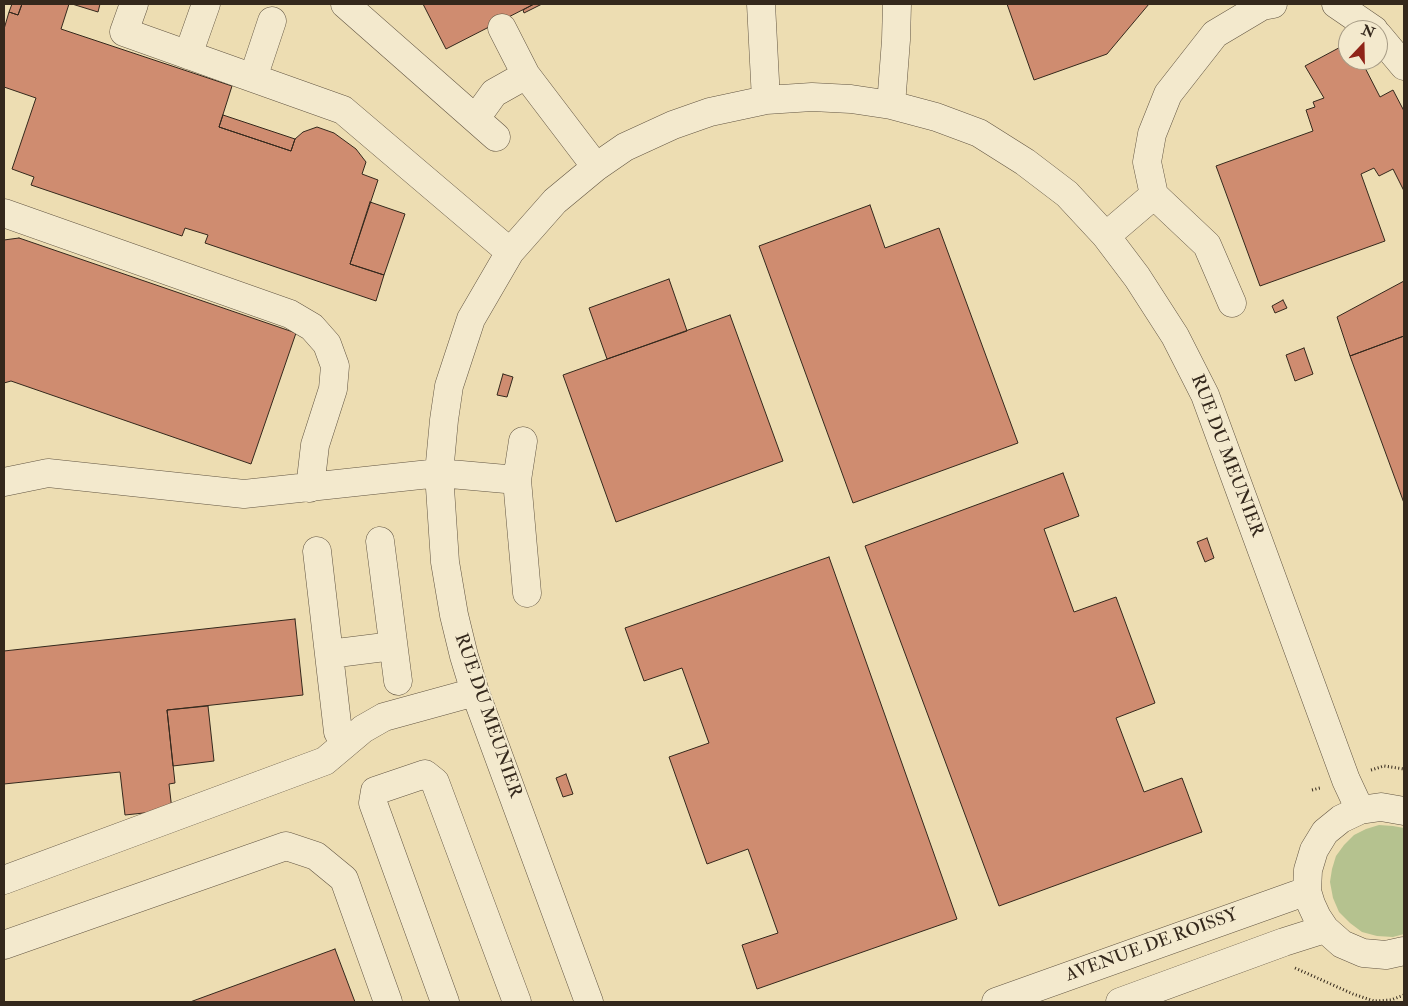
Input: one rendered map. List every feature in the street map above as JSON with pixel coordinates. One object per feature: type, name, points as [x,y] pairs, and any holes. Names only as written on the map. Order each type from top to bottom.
[{"type":"street","points":[[134,4],[124,32],[343,110],[510,252]]},
{"type":"street","points":[[188,55],[206,4]]},
{"type":"street","points":[[345,4],[496,137]]},
{"type":"street","points":[[761,4],[766,100]]},
{"type":"street","points":[[891,105],[897,4]]},
{"type":"street","points":[[1232,303],[1206,245],[1154,195],[1147,162],[1152,134],[1168,94],[1215,34],[1262,6],[1273,4]]},
{"type":"street","points":[[1336,4],[1359,20]]},
{"type":"street","points":[[253,78],[272,21]]},
{"type":"street","points":[[502,28],[526,75],[596,168]]},
{"type":"street","points":[[1388,47],[1404,66]]},
{"type":"street","points":[[476,118],[494,93],[526,75]]},
{"type":"street","name":"RUE DU MEUNIER","points":[[589,1002],[475,692],[454,615],[445,562],[439,473],[449,386],[471,319],[510,252],[555,201],[624,147],[673,125],[710,112],[766,100],[812,97],[851,99],[891,105],[936,117],[979,133],[1026,162],[1066,194],[1106,236],[1137,277],[1175,336],[1206,395],[1346,780],[1360,810]]},
{"type":"street","points":[[1106,236],[1154,195]]},
{"type":"street","points":[[4,214],[290,314],[312,327],[327,344],[335,366],[333,389],[316,445],[310,488]]},
{"type":"street","points":[[523,441],[516,480],[527,593]]},
{"type":"street","points":[[4,482],[48,473],[244,494],[439,473],[516,480]]},
{"type":"street","points":[[380,541],[398,681]]},
{"type":"street","points":[[317,552],[338,732],[345,744]]},
{"type":"street","points":[[329,654],[393,646]]},
{"type":"street","points":[[4,880],[325,761],[363,729],[384,717],[475,692]]},
{"type":"street","points":[[445,1002],[374,803],[375,791],[425,774],[435,782],[517,1002]]},
{"type":"street","points":[[1404,811],[1381,807],[1360,810],[1341,819],[1325,832],[1321,838],[1314,850],[1308,870],[1308,890],[1311,904],[1325,929],[1342,944],[1363,953],[1386,955],[1404,951]]},
{"type":"street","points":[[4,945],[286,846],[316,856],[344,879],[388,1002]]},
{"type":"street","name":"AVENUE DE ROISSY","points":[[996,1002],[1308,890]]},
{"type":"street","points":[[1120,1002],[1284,942],[1325,929]]},
{"type":"green space","points":[[1379,825],[1404,828],[1404,934],[1393,937],[1377,936],[1362,932],[1350,923],[1339,912],[1333,898],[1330,882],[1336,856],[1344,845],[1354,835]]},
{"type":"building","points":[[12,4],[22,4],[18,15],[9,12]]},
{"type":"building","points":[[22,4],[69,4],[61,29],[232,86],[219,127],[291,151],[295,139],[303,132],[317,127],[334,133],[356,149],[366,162],[362,174],[378,180],[350,264],[384,275],[376,301],[205,243],[208,235],[185,228],[182,236],[31,185],[34,177],[12,169],[36,98],[4,87],[4,29],[9,12],[18,15]]},
{"type":"building","points":[[72,4],[100,4],[98,12]]},
{"type":"building","points":[[423,4],[534,4],[446,49]]},
{"type":"building","points":[[534,4],[542,4],[524,13],[523,10]]},
{"type":"building","points":[[1007,4],[1149,4],[1107,54],[1034,80]]},
{"type":"building","points":[[1338,48],[1338,70],[1366,70],[1380,97],[1393,90],[1404,111],[1404,191],[1393,169],[1379,176],[1374,168],[1361,174],[1385,241],[1260,286],[1216,166],[1313,131],[1306,110],[1315,107],[1313,102],[1324,98],[1305,66]]},
{"type":"building","points":[[223,115],[295,139],[291,151],[219,127]]},
{"type":"building","points":[[370,202],[405,214],[384,275],[350,264]]},
{"type":"building","points":[[870,205],[885,248],[939,228],[1018,443],[853,503],[759,246]]},
{"type":"building","points":[[19,238],[296,333],[251,464],[11,381],[4,383],[4,240]]},
{"type":"building","points":[[669,279],[687,331],[607,359],[589,308]]},
{"type":"building","points":[[1404,281],[1404,336],[1350,356],[1337,317]]},
{"type":"building","points":[[1283,300],[1287,308],[1275,313],[1272,306]]},
{"type":"building","points":[[730,315],[783,461],[616,522],[563,375]]},
{"type":"building","points":[[1404,336],[1404,503],[1350,356]]},
{"type":"building","points":[[1304,348],[1313,374],[1295,381],[1286,355]]},
{"type":"building","points":[[503,374],[513,377],[507,397],[497,395]]},
{"type":"building","points":[[1063,473],[1079,516],[1044,529],[1074,612],[1116,597],[1155,703],[1116,718],[1144,792],[1182,778],[1202,832],[999,906],[865,546]]},
{"type":"building","points":[[1207,538],[1214,558],[1205,562],[1197,542]]},
{"type":"building","points":[[829,557],[957,919],[757,989],[742,945],[778,933],[748,849],[707,864],[669,757],[709,743],[682,668],[644,681],[625,628]]},
{"type":"building","points":[[295,619],[303,695],[167,710],[175,783],[169,784],[172,810],[125,815],[120,772],[4,784],[4,651]]},
{"type":"building","points":[[208,706],[214,761],[173,766],[167,710]]},
{"type":"building","points":[[566,774],[573,794],[563,797],[556,778]]},
{"type":"building","points":[[335,949],[355,1002],[190,1002]]}]
